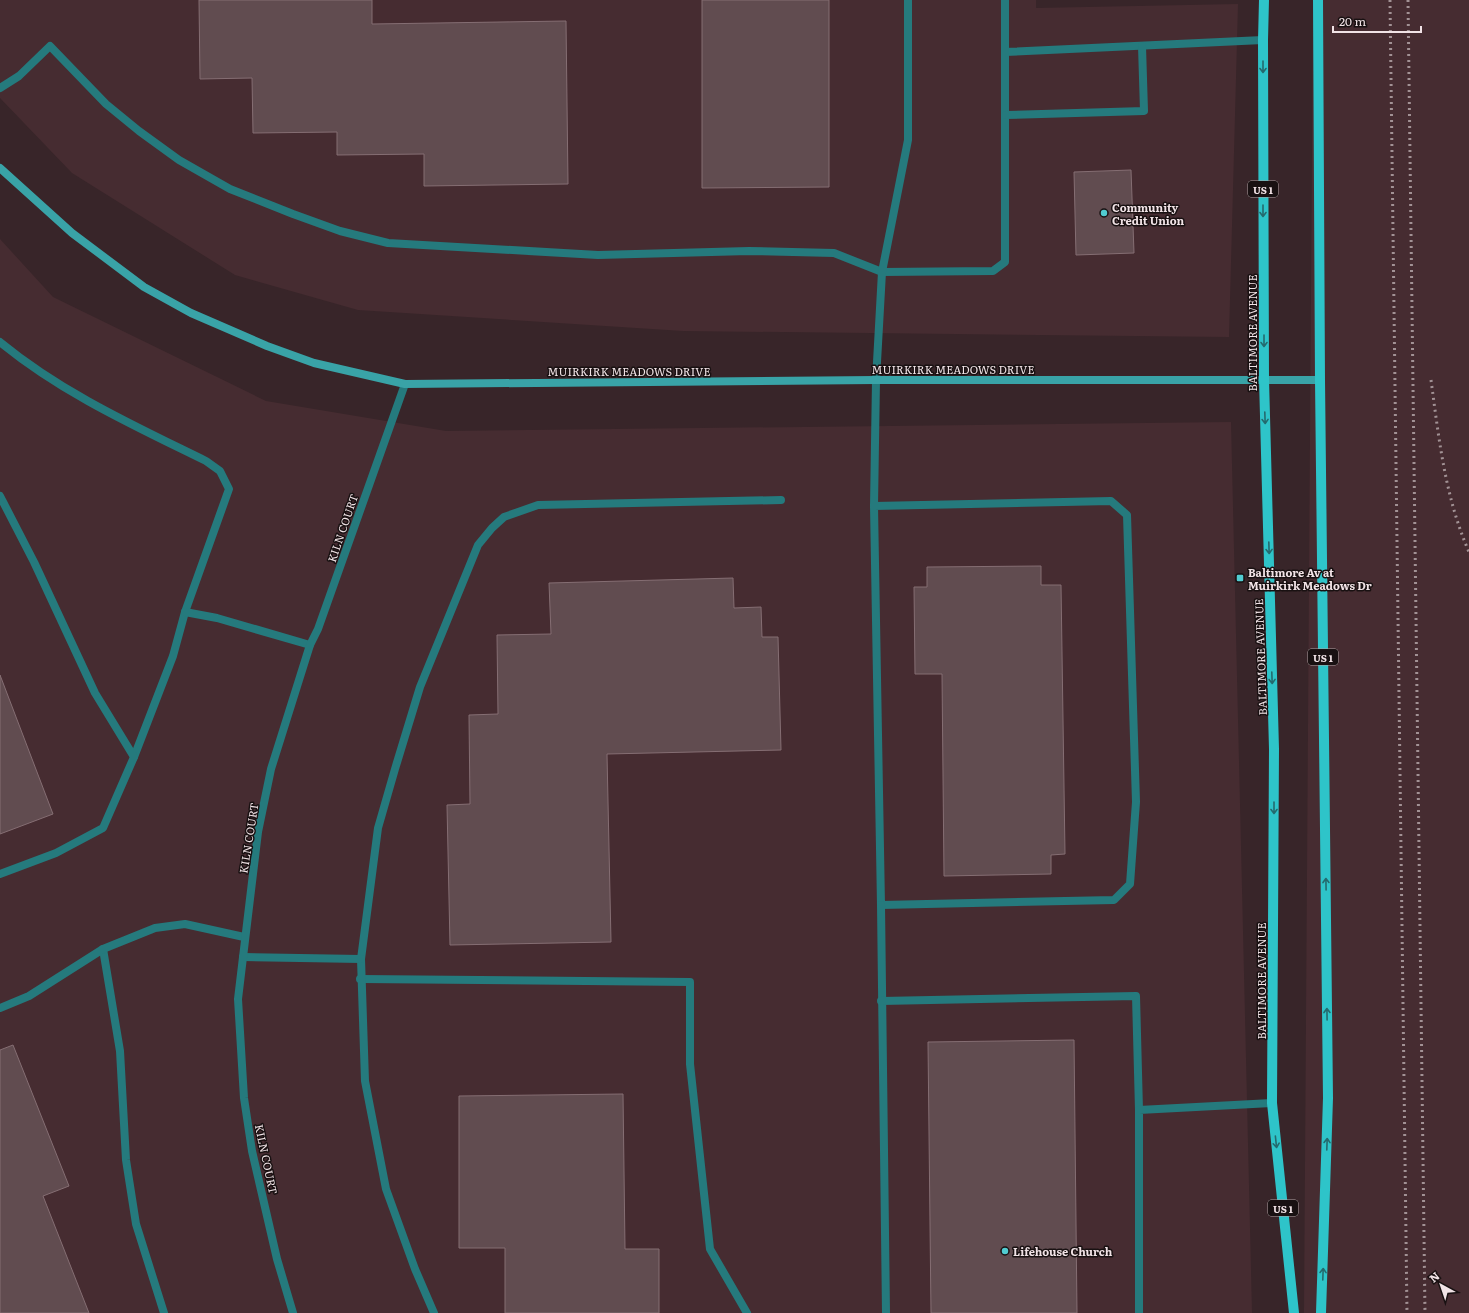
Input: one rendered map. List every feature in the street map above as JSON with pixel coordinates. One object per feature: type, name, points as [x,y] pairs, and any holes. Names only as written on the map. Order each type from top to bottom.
[{"type":"main road","name":"BALTIMORE AVENUE","points":[[1264,0],[1262,40],[1264,379],[1274,749],[1272,1103],[1294,1313]]},
{"type":"main road","name":"US 1","points":[[1318,0],[1320,380],[1328,1098],[1321,1313]]},
{"type":"main road","name":"MUIRKIRK MEADOWS DRIVE","points":[[0,168],[72,233],[144,287],[191,313],[267,346],[314,363],[405,384],[876,380],[1320,380]]},
{"type":"street","points":[[886,1313],[874,506],[876,380],[882,272],[908,140],[908,0]]},
{"type":"street","points":[[0,88],[19,76],[50,46],[106,104],[178,160],[230,188],[293,214],[340,230],[388,243],[598,255],[749,251],[834,253],[882,272],[993,271],[1005,262],[1005,0]]},
{"type":"street","points":[[1005,52],[1262,40]]},
{"type":"street","points":[[1006,115],[1144,111],[1142,46]]},
{"type":"street","points":[[0,342],[40,373],[83,399],[206,462],[220,471],[229,489],[185,612],[173,656],[134,757],[103,828],[56,853],[0,874]]},
{"type":"street","name":"KILN COURT","points":[[293,1313],[277,1259],[252,1151],[244,1098],[238,999],[244,937],[258,832],[271,769],[310,645],[318,629],[405,384]]},
{"type":"street","points":[[0,496],[34,562],[95,693],[134,757]]},
{"type":"street","points":[[434,1313],[415,1269],[386,1189],[364,1081],[364,1046],[360,978],[361,959],[378,828],[420,687],[478,545],[492,528],[504,517],[538,505],[781,500]]},
{"type":"street","points":[[874,506],[1112,501],[1127,515],[1136,802],[1130,884],[1114,900],[881,905]]},
{"type":"street","points":[[185,612],[217,618],[310,645]]},
{"type":"street","points":[[0,1008],[29,996],[103,949],[155,928],[186,924],[244,937]]},
{"type":"street","points":[[103,949],[120,1051],[126,1160],[134,1210],[138,1231],[164,1313]]},
{"type":"street","points":[[243,957],[361,959]]},
{"type":"street","points":[[360,978],[690,982],[690,1064],[710,1249],[748,1313]]},
{"type":"street","points":[[881,1001],[1136,996],[1139,1110],[1139,1313]]},
{"type":"street","points":[[1139,1110],[1272,1103]]},
{"type":"shaded area","points":[[0,0],[1036,0],[1036,8],[1238,4],[1229,337],[683,331],[358,310],[235,275],[72,173],[0,98]]},
{"type":"shaded area","points":[[1313,0],[1469,0],[1469,1313],[1304,1313]]},
{"type":"shaded area","points":[[0,239],[53,297],[266,401],[446,431],[1231,422],[1252,1313],[0,1313]]},
{"type":"building","points":[[199,0],[372,0],[372,24],[566,21],[568,184],[424,186],[424,154],[337,155],[337,132],[253,133],[252,78],[200,79]]},
{"type":"building","points":[[702,0],[829,0],[829,187],[702,188]]},
{"type":"building","name":"Community Credit Union","points":[[1131,170],[1134,253],[1076,255],[1074,172]]},
{"type":"building","points":[[1041,566],[1041,585],[1061,585],[1065,854],[1051,855],[1051,874],[944,876],[942,674],[915,674],[914,587],[927,587],[927,567]]},
{"type":"building","points":[[733,578],[734,608],[761,607],[762,637],[778,637],[781,750],[607,754],[611,942],[450,945],[447,805],[470,804],[469,715],[498,714],[497,635],[551,634],[549,583]]},
{"type":"building","points":[[0,675],[53,814],[0,834]]},
{"type":"building","points":[[1074,1040],[1077,1313],[931,1313],[928,1042]]},
{"type":"building","points":[[13,1045],[69,1186],[43,1196],[89,1313],[0,1313],[0,1050]]},
{"type":"building","points":[[623,1094],[625,1249],[659,1249],[659,1313],[505,1313],[505,1248],[459,1248],[459,1096]]},
{"type":"railway","points":[[1390,0],[1407,1313]]},
{"type":"railway","points":[[1408,0],[1425,1313]]},
{"type":"railway","points":[[1431,380],[1444,468],[1454,510],[1469,552]]},
{"type":"place","name":"Community Credit Union","points":[[1104,213]]},
{"type":"place","name":"Baltimore Av at Muirkirk Meadows Dr","points":[[1240,578]]},
{"type":"place","name":"Lifehouse Church","points":[[1005,1251]]}]
